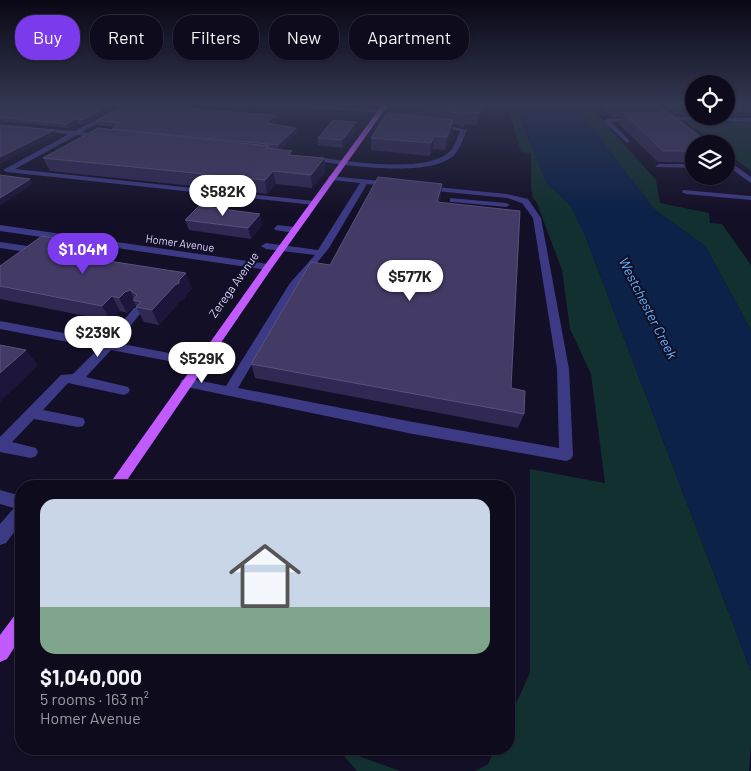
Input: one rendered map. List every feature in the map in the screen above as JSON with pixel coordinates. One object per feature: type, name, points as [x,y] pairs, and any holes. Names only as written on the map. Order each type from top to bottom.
[{"type":"main road","name":"Zerega Avenue","points":[[118,480],[294,230],[360,141]]},
{"type":"main road","points":[[0,652],[15,630]]},
{"type":"street","points":[[3,171],[60,141]]},
{"type":"street","points":[[296,156],[361,164],[401,166],[440,162],[453,153],[459,141]]},
{"type":"street","points":[[659,166],[685,166]]},
{"type":"street","points":[[735,170],[751,181]]},
{"type":"street","points":[[3,171],[54,174],[283,201],[314,202]]},
{"type":"street","points":[[332,178],[412,186],[453,199],[506,205]]},
{"type":"street","points":[[230,391],[295,283],[331,239],[365,181]]},
{"type":"street","points":[[686,192],[751,198]]},
{"type":"street","points":[[186,383],[566,456],[563,369],[537,218],[525,201],[507,196],[453,199]]},
{"type":"street","points":[[466,212],[468,202]]},
{"type":"street","name":"Homer Avenue","points":[[0,228],[268,267]]},
{"type":"street","points":[[278,228],[294,230]]},
{"type":"street","points":[[0,245],[34,250],[0,275]]},
{"type":"street","points":[[266,246],[319,253]]},
{"type":"street","points":[[76,379],[108,346],[138,310]]},
{"type":"street","points":[[0,326],[200,364]]},
{"type":"street","points":[[0,446],[65,378],[124,390]]},
{"type":"street","points":[[32,413],[78,422]]},
{"type":"street","points":[[0,446],[31,452]]},
{"type":"street","points":[[0,498],[15,502]]},
{"type":"street","points":[[0,537],[15,518]]},
{"type":"green space","points":[[518,141],[530,141],[547,183],[570,205],[584,233],[751,671],[749,771],[476,771],[488,764],[492,755],[515,755],[515,706],[530,673],[530,469],[605,483],[591,374],[570,329],[562,270],[536,201],[533,199],[531,188],[531,153],[521,152]]},
{"type":"green space","points":[[602,141],[621,141],[656,180],[660,203],[709,213],[710,223],[722,224],[751,265],[751,330],[705,246],[655,210]]},
{"type":"green space","points":[[735,141],[751,141],[751,171],[735,159]]},
{"type":"green space","points":[[343,755],[356,755],[400,771],[357,771]]},
{"type":"water","name":"Westchester Creek","points":[[530,141],[602,141],[655,210],[705,246],[751,330],[751,671],[584,233],[570,205],[547,184]]},
{"type":"building","points":[[0,141],[32,141],[0,157]]},
{"type":"building","points":[[74,141],[221,141],[269,146],[266,148],[292,151],[288,155],[324,158],[311,175],[273,171],[265,180],[43,158]]},
{"type":"building","points":[[236,141],[282,141],[278,145]]},
{"type":"building","points":[[407,141],[432,141],[431,143]]},
{"type":"building","points":[[652,141],[685,141],[685,151],[663,151]]},
{"type":"building","points":[[0,175],[30,179],[0,198]]},
{"type":"building","points":[[378,177],[442,184],[437,202],[520,211],[511,388],[525,391],[524,414],[251,364],[311,262],[330,265]]},
{"type":"building","points":[[199,206],[260,214],[248,228],[185,220]]},
{"type":"building","points":[[42,236],[98,245],[83,257],[186,273],[179,280],[179,283],[152,310],[136,307],[141,302],[133,300],[137,295],[130,290],[119,298],[112,296],[102,306],[0,286],[0,266]]},
{"type":"building","points":[[0,345],[26,350],[0,373]]}]
